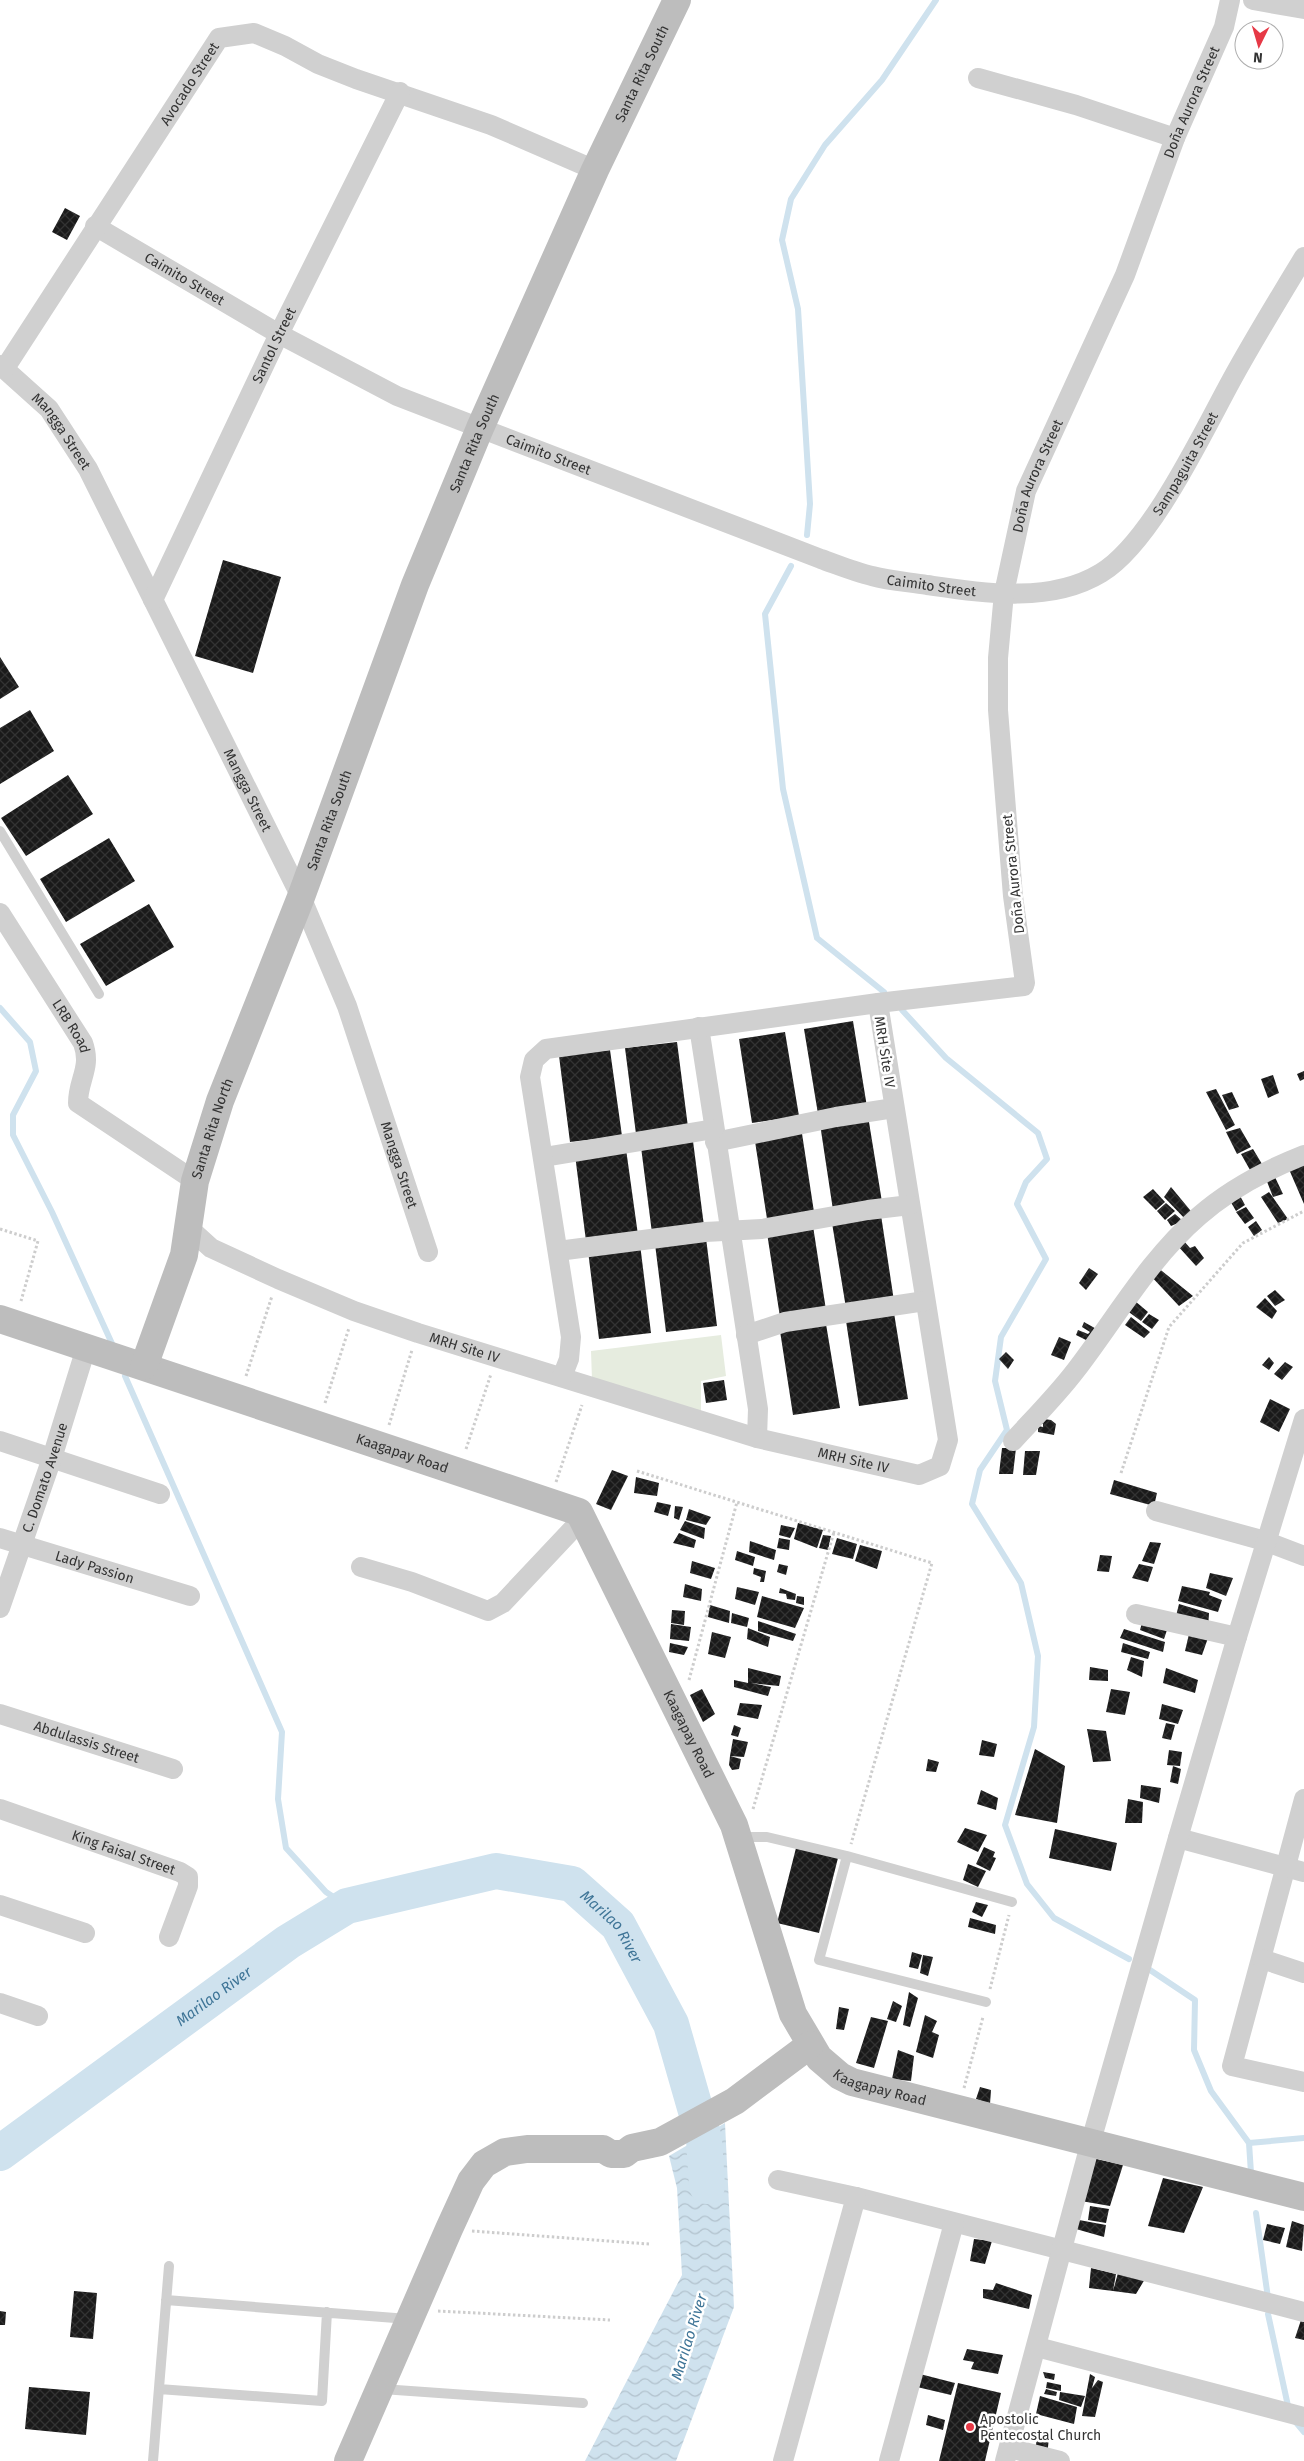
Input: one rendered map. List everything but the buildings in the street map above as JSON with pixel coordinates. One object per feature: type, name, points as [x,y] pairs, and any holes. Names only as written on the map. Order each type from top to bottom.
[{"type":"street","name":"Santa Rita South","points":[[302,898],[415,585],[480,428],[595,170],[677,0]]},
{"type":"street","name":"Doña Aurora Street","points":[[1025,984],[1013,896],[998,710],[998,658],[1004,593],[1026,491],[1125,275],[1175,138],[1224,27],[1230,0]]},
{"type":"street","points":[[1253,0],[1304,9]]},
{"type":"street","name":"Avocado Street","points":[[2,366],[220,38],[254,33],[356,80],[400,92],[491,125],[595,170]]},
{"type":"street","points":[[978,78],[1076,105],[1175,138]]},
{"type":"street","name":"Santol Street","points":[[153,600],[279,334],[400,92]]},
{"type":"street","name":"Caimito Street","points":[[96,226],[279,334],[397,396],[821,559],[872,576],[960,590],[1004,593]]},
{"type":"street","name":"Sampaguita Street","points":[[1004,593],[1033,594],[1080,583],[1100,574],[1117,562],[1132,546],[1170,490],[1252,342],[1304,257]]},
{"type":"street","name":"Mangga Street","points":[[2,366],[49,409],[84,462],[302,898],[347,1006],[428,1252]]},
{"type":"street","name":"Santa Rita North","points":[[144,1366],[184,1256],[190,1229],[195,1181],[220,1101],[302,898]]},
{"type":"street","name":"LRB Road","points":[[0,912],[36,972],[83,1043],[88,1057],[78,1089],[78,1104],[195,1181]]},
{"type":"street","name":"MRH Site IV","points":[[190,1229],[211,1248],[278,1279],[354,1311],[418,1333],[757,1438],[919,1475],[940,1466],[948,1440],[878,1003],[1025,984]]},
{"type":"street","points":[[562,1377],[569,1360],[571,1337],[530,1077],[534,1060],[546,1050],[878,1003]]},
{"type":"street","points":[[698,1028],[758,1409],[757,1438]]},
{"type":"street","points":[[544,1157],[714,1136],[894,1108]]},
{"type":"street","points":[[1013,1442],[1075,1371],[1147,1273],[1179,1236],[1224,1196],[1257,1176],[1304,1155]]},
{"type":"street","points":[[558,1251],[705,1232],[762,1229],[868,1210],[910,1205]]},
{"type":"street","points":[[746,1335],[785,1322],[925,1301]]},
{"type":"street","name":"Kaagapay Road","points":[[7,1321],[318,1425],[382,1444],[459,1472],[572,1509],[583,1518],[736,1831],[785,1994],[793,2014],[810,2045],[828,2067],[852,2082],[1304,2197]]},
{"type":"street","name":"C. Domato Avenue","points":[[0,1608],[52,1458],[86,1348]]},
{"type":"street","points":[[1060,2461],[1007,2455],[1038,2347],[1092,2142],[1178,1838],[1236,1637],[1304,1419]]},
{"type":"street","points":[[0,1441],[160,1494]]},
{"type":"street","points":[[1156,1511],[1266,1541],[1304,1556]]},
{"type":"street","points":[[361,1567],[488,1611],[503,1602],[583,1518]]},
{"type":"street","name":"Lady Passion","points":[[0,1538],[190,1596]]},
{"type":"street","points":[[1136,1614],[1236,1637]]},
{"type":"street","name":"Abdulassis Street","points":[[0,1714],[173,1769]]},
{"type":"street","points":[[1304,1799],[1284,1867],[1262,1959],[1232,2066],[1304,2082]]},
{"type":"street","name":"King Faisal Street","points":[[0,1809],[188,1876],[188,1886],[169,1937]]},
{"type":"street","points":[[1178,1838],[1304,1872]]},
{"type":"street","points":[[0,1905],[85,1933]]},
{"type":"street","points":[[1262,1959],[1304,1973]]},
{"type":"street","points":[[0,2003],[38,2016]]},
{"type":"street","points":[[348,2461],[410,2314],[470,2181],[484,2164],[505,2152],[527,2149],[603,2149],[610,2144],[617,2143],[623,2143],[632,2148],[660,2142],[735,2100],[810,2045]]},
{"type":"street","points":[[778,2180],[856,2197],[1304,2312]]},
{"type":"street","points":[[783,2461],[856,2197]]},
{"type":"street","points":[[889,2461],[954,2223]]},
{"type":"street","points":[[1038,2347],[1304,2417]]},
{"type":"lane","points":[[0,831],[99,994]]},
{"type":"lane","points":[[736,1831],[847,1856],[1012,1902]]},
{"type":"lane","points":[[847,1856],[819,1960],[986,2002]]},
{"type":"lane","points":[[152,2461],[169,2266]]},
{"type":"lane","points":[[166,2300],[327,2312],[410,2314]]},
{"type":"lane","points":[[159,2389],[322,2401],[327,2312]]},
{"type":"lane","points":[[378,2389],[583,2403]]},
{"type":"path","points":[[1121,1474],[1169,1327],[1244,1243],[1304,1211]]},
{"type":"path","points":[[0,1228],[38,1241],[7,1321]]},
{"type":"path","points":[[239,1398],[278,1279]]},
{"type":"path","points":[[318,1425],[354,1311]]},
{"type":"path","points":[[382,1444],[418,1333]]},
{"type":"path","points":[[459,1472],[497,1357]]},
{"type":"path","points":[[550,1502],[589,1385]]},
{"type":"path","points":[[637,1471],[932,1563],[847,1856]]},
{"type":"path","points":[[680,1714],[737,1502]]},
{"type":"path","points":[[736,1831],[750,1815],[756,1803],[834,1532]]},
{"type":"path","points":[[466,2230],[649,2244]]},
{"type":"path","points":[[410,2314],[610,2320]]},
{"type":"shaded area","points":[[721,1335],[726,1376],[701,1381],[701,1412],[592,1380],[591,1351]]},
{"type":"water","points":[[725,2123],[734,2307],[676,2461],[585,2461],[682,2275],[677,2188],[669,2156]]},
{"type":"waterway","points":[[807,535],[810,504],[798,309],[782,240],[791,199],[825,145],[882,80],[936,0]]},
{"type":"waterway","points":[[791,566],[765,614],[783,789],[817,938],[884,992]]},
{"type":"waterway","points":[[0,1008],[30,1042],[36,1071],[13,1115],[13,1135],[52,1212],[114,1348]]},
{"type":"waterway","points":[[902,1010],[946,1058],[1038,1133],[1047,1159],[1026,1182],[1017,1204],[1046,1259],[1001,1337],[995,1381],[1007,1430],[980,1470],[972,1504],[1021,1583],[1038,1656],[1034,1727],[1005,1825],[1027,1884],[1054,1918],[1129,1959]]},
{"type":"waterway","points":[[125,1376],[282,1732],[278,1799],[286,1848],[326,1892],[347,1906]]},
{"type":"waterway","name":"Marilao River","points":[[0,2153],[288,1942],[347,1906],[496,1871],[572,1884],[618,1925],[671,2024],[704,2139],[707,2186]]},
{"type":"waterway","points":[[1150,1970],[1195,2000],[1194,2050],[1211,2091],[1249,2143],[1251,2173]]},
{"type":"waterway","points":[[1249,2143],[1304,2138]]},
{"type":"waterway","points":[[1256,2213],[1268,2298]]},
{"type":"waterway","points":[[1268,2314],[1288,2406]]},
{"type":"waterway","points":[[1294,2420],[1304,2432]]},
{"type":"place","name":"Apostolic Pentecostal Church","points":[[970,2427]]}]
